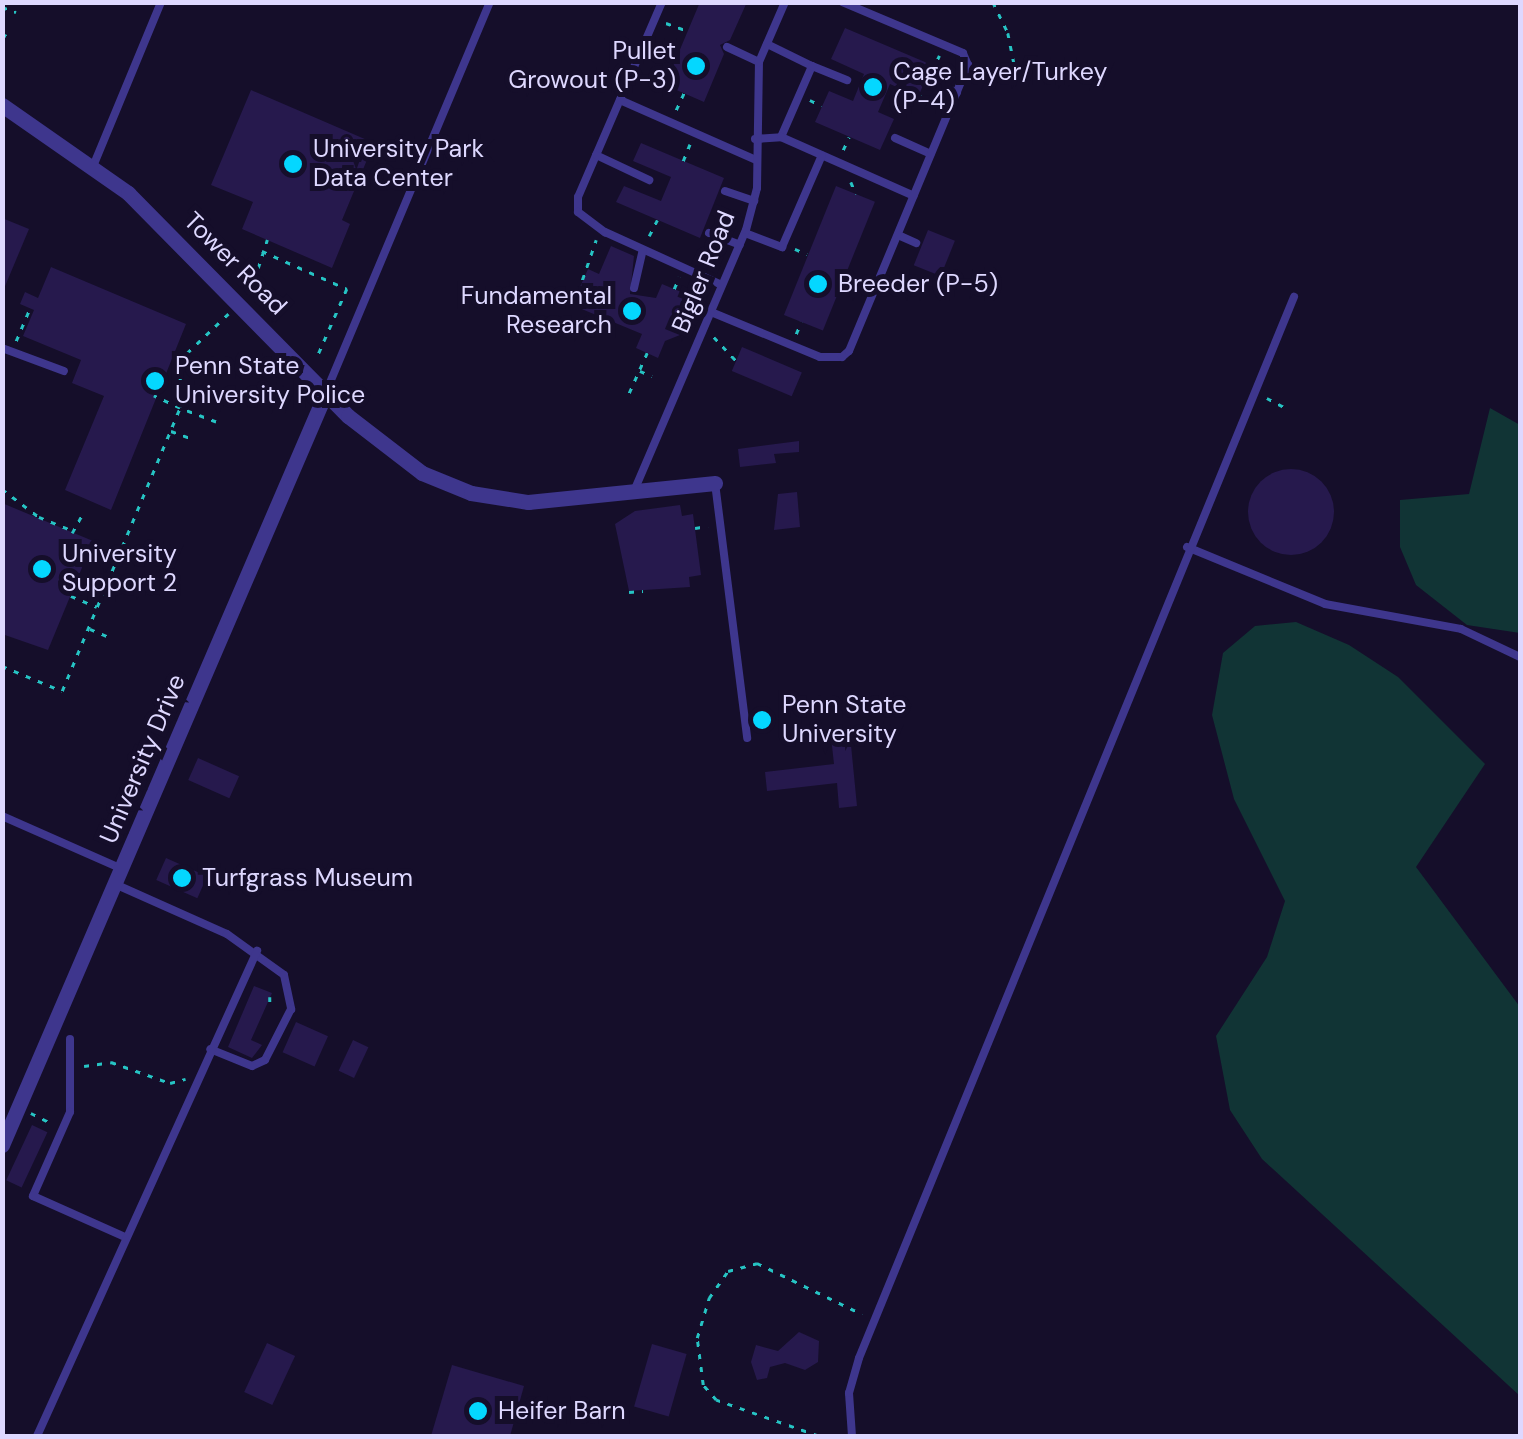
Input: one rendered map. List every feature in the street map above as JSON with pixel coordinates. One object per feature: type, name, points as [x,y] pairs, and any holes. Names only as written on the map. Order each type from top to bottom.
[{"type":"street","name":"Tower Road","points":[[2,105],[94,164],[403,463],[471,493],[528,502],[716,483]]},
{"type":"street","name":"University Drive","points":[[2,1144],[120,878],[326,392]]},
{"type":"lane","points":[[94,164],[161,2]]},
{"type":"lane","points":[[326,392],[490,2]]},
{"type":"lane","points":[[662,2],[596,155],[578,212],[600,230],[722,285]]},
{"type":"lane","name":"Bigler Road","points":[[634,491],[745,233],[754,201],[759,62],[785,2]]},
{"type":"lane","points":[[711,312],[820,358],[842,358],[898,235],[957,93],[967,58],[842,2]]},
{"type":"lane","points":[[767,44],[847,80]]},
{"type":"lane","points":[[727,47],[759,62]]},
{"type":"lane","points":[[781,137],[812,66]]},
{"type":"lane","points":[[934,83],[957,93]]},
{"type":"lane","points":[[620,100],[756,160]]},
{"type":"lane","points":[[755,139],[781,137],[914,196]]},
{"type":"lane","points":[[895,138],[932,154]]},
{"type":"lane","points":[[596,155],[649,180]]},
{"type":"lane","points":[[745,233],[782,247],[822,155]]},
{"type":"lane","points":[[726,191],[754,201]]},
{"type":"lane","points":[[709,232],[740,245]]},
{"type":"lane","points":[[898,235],[916,243]]},
{"type":"lane","points":[[634,288],[644,250]]},
{"type":"lane","points":[[852,1436],[849,1393],[878,1313],[1187,547],[1294,297]]},
{"type":"lane","points":[[7,350],[64,371]]},
{"type":"lane","points":[[716,483],[748,738]]},
{"type":"lane","points":[[1187,547],[1325,604],[1461,629],[1520,657]]},
{"type":"lane","points":[[2,816],[258,951],[291,989],[291,1009],[276,1044],[266,1060],[252,1066],[210,1050]]},
{"type":"lane","points":[[37,1436],[258,951]]},
{"type":"lane","points":[[70,1039],[74,1070],[62,1130],[33,1196],[125,1237]]},
{"type":"path","points":[[993,2],[1008,33],[1018,83]]},
{"type":"path","points":[[2,7],[16,12]]},
{"type":"path","points":[[656,18],[688,32]]},
{"type":"path","points":[[920,100],[943,45]]},
{"type":"path","points":[[670,122],[684,93]]},
{"type":"path","points":[[683,161],[694,132]]},
{"type":"path","points":[[644,250],[657,220]]},
{"type":"path","points":[[578,292],[600,230]]},
{"type":"path","points":[[250,294],[267,240]]},
{"type":"path","points":[[262,251],[347,289],[315,362]]},
{"type":"path","points":[[684,299],[696,316]]},
{"type":"path","points":[[7,350],[30,308]]},
{"type":"path","points":[[2,666],[62,691],[180,408],[182,363],[229,313]]},
{"type":"path","points":[[709,331],[736,361]]},
{"type":"path","points":[[630,393],[647,353]]},
{"type":"path","points":[[639,371],[652,376]]},
{"type":"path","points":[[1252,391],[1284,407]]},
{"type":"path","points":[[154,396],[216,422]]},
{"type":"path","points":[[170,431],[193,439]]},
{"type":"path","points":[[2,488],[39,517],[73,532],[83,513]]},
{"type":"path","points":[[629,592],[642,591]]},
{"type":"path","points":[[70,596],[97,607]]},
{"type":"path","points":[[88,628],[111,638]]},
{"type":"path","points":[[270,997],[270,1003]]},
{"type":"path","points":[[74,1070],[111,1062],[174,1084],[190,1074]]},
{"type":"path","points":[[30,1112],[62,1130]]},
{"type":"path","points":[[818,1436],[716,1400],[704,1385],[698,1338],[708,1298],[728,1271],[757,1263],[855,1312],[878,1313]]},
{"type":"green space","points":[[1490,408],[1520,425],[1520,633],[1467,625],[1416,585],[1400,547],[1400,500],[1469,494]]},
{"type":"green space","points":[[1296,622],[1349,645],[1398,677],[1485,764],[1416,867],[1520,1007],[1520,1396],[1262,1159],[1230,1110],[1216,1036],[1267,957],[1285,901],[1234,799],[1212,715],[1223,653],[1255,626]]},
{"type":"building","name":"Pullet Growout (P-3)","points":[[700,2],[747,2],[730,40],[720,45],[724,54],[704,102],[665,85]]},
{"type":"building","name":"Cage Layer/Turkey (P-4)","points":[[845,28],[932,65],[918,97],[890,84],[878,112],[894,119],[880,150],[815,122],[829,91],[853,101],[864,74],[831,59]]},
{"type":"building","name":"University Park Data Center","points":[[251,90],[374,143],[342,220],[350,224],[332,268],[242,229],[253,202],[211,185]]},
{"type":"building","points":[[641,143],[724,178],[700,238],[616,202],[624,186],[661,201],[671,177],[633,161]]},
{"type":"building","name":"Breeder (P-5)","points":[[836,186],[875,202],[823,331],[784,315]]},
{"type":"building","points":[[2,218],[29,229],[3,291],[2,291]]},
{"type":"building","points":[[928,230],[955,241],[941,276],[914,265]]},
{"type":"building","name":"Fundamental Research","points":[[611,246],[634,256],[630,294],[656,298],[662,284],[686,294],[678,312],[680,335],[665,341],[658,358],[636,348],[642,334],[572,305],[588,269],[599,274]]},
{"type":"building","points":[[51,267],[186,324],[111,510],[65,490],[104,396],[72,383],[81,360],[23,336],[34,310],[20,304],[25,292],[38,298]]},
{"type":"building","points":[[742,347],[802,372],[792,396],[732,371]]},
{"type":"building","points":[[799,441],[799,452],[774,454],[776,463],[740,467],[738,449]]},
{"type":"building","points":[[1291,469],[1315,476],[1327,488],[1334,512],[1327,536],[1315,548],[1291,555],[1267,548],[1255,536],[1248,512],[1255,488],[1267,476]]},
{"type":"building","points":[[797,492],[800,527],[774,530],[778,494]]},
{"type":"building","name":"University Support 2","points":[[2,503],[93,541],[48,650],[2,634]]},
{"type":"building","points":[[680,505],[682,516],[693,514],[701,575],[689,577],[690,587],[629,591],[615,524],[635,511]]},
{"type":"building","points":[[850,735],[857,806],[839,808],[837,783],[767,791],[765,772],[834,764],[831,737]]},
{"type":"building","points":[[198,758],[239,776],[229,798],[188,780]]},
{"type":"building","name":"Turfgrass Museum","points":[[166,858],[207,876],[197,898],[156,880]]},
{"type":"building","points":[[254,986],[272,993],[251,1040],[262,1045],[252,1058],[228,1047]]},
{"type":"building","points":[[296,1022],[328,1036],[315,1066],[283,1052]]},
{"type":"building","points":[[353,1040],[368,1047],[354,1078],[339,1071]]},
{"type":"building","points":[[32,1125],[47,1132],[22,1187],[6,1180]]},
{"type":"building","points":[[799,1332],[819,1341],[818,1362],[805,1370],[785,1363],[770,1367],[767,1378],[757,1380],[751,1362],[756,1345],[778,1351]]},
{"type":"building","points":[[267,1343],[295,1356],[272,1405],[244,1392]]},
{"type":"building","points":[[652,1344],[687,1354],[669,1416],[634,1406]]},
{"type":"building","name":"Heifer Barn","points":[[452,1365],[524,1386],[510,1436],[431,1436]]},
{"type":"place","name":"Pullet Growout (P-3)","points":[[696,66]]},
{"type":"place","name":"Cage Layer/Turkey (P-4)","points":[[873,87]]},
{"type":"place","name":"University Park Data Center","points":[[293,164]]},
{"type":"place","name":"Breeder (P-5)","points":[[818,284]]},
{"type":"place","name":"Fundamental Research","points":[[632,311]]},
{"type":"place","name":"Penn State University Police","points":[[155,381]]},
{"type":"place","name":"University Support 2","points":[[42,569]]},
{"type":"place","name":"Penn State University","points":[[762,720]]},
{"type":"place","name":"Turfgrass Museum","points":[[182,878]]},
{"type":"place","name":"Heifer Barn","points":[[478,1411]]}]
